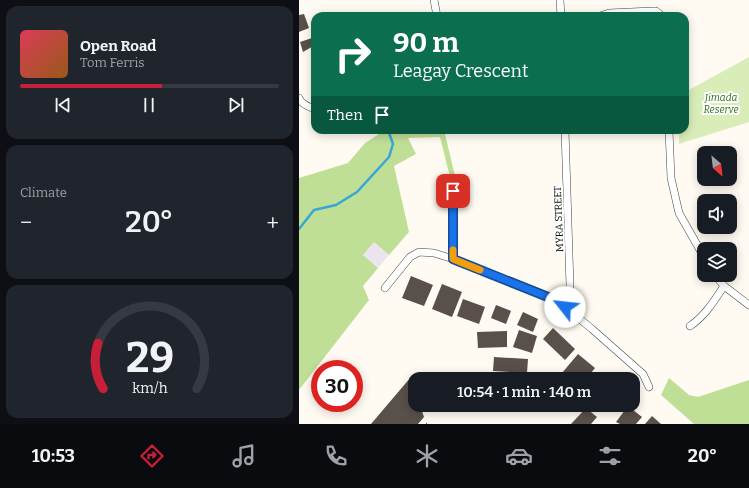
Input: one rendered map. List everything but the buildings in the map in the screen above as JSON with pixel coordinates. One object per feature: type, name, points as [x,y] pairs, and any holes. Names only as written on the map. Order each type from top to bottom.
[{"type":"street","points":[[434,0],[436,12]]},
{"type":"street","points":[[560,0],[561,12]]},
{"type":"street","points":[[630,12],[657,12]]},
{"type":"street","points":[[299,100],[311,107]]},
{"type":"street","name":"MYRA STREET","points":[[565,134],[570,286],[565,307]]},
{"type":"street","points":[[669,134],[671,178],[679,213],[697,245]]},
{"type":"street","points":[[453,191],[453,259]]},
{"type":"street","points":[[385,288],[410,257],[419,252],[434,253],[453,259],[548,297],[565,307],[592,328],[643,374],[649,388]]},
{"type":"street","points":[[721,282],[749,305]]},
{"type":"street","points":[[690,326],[705,314],[724,286]]},
{"type":"shaded area","points":[[374,242],[389,255],[378,268],[363,255]]},
{"type":"green space","name":"Jimada Reserve","points":[[749,57],[749,122],[679,144],[679,134],[689,134],[689,90]]},
{"type":"green space","points":[[379,134],[445,134],[455,176],[450,177],[440,137],[408,138],[416,154],[394,166],[409,232],[389,255],[374,242],[363,255],[378,268],[363,286],[369,300],[322,360],[311,360],[311,375],[299,390],[299,178],[348,163],[365,143]]},
{"type":"green space","points":[[669,378],[689,395],[698,397],[749,380],[749,424],[694,424],[661,395]]},
{"type":"waterway","points":[[299,229],[314,210],[336,205],[357,192],[389,157],[393,144],[389,134]]},
{"type":"slow traffic","points":[[453,250],[453,259],[480,270]]},
{"type":"route","points":[[453,191],[453,259],[548,297],[565,307]]}]
